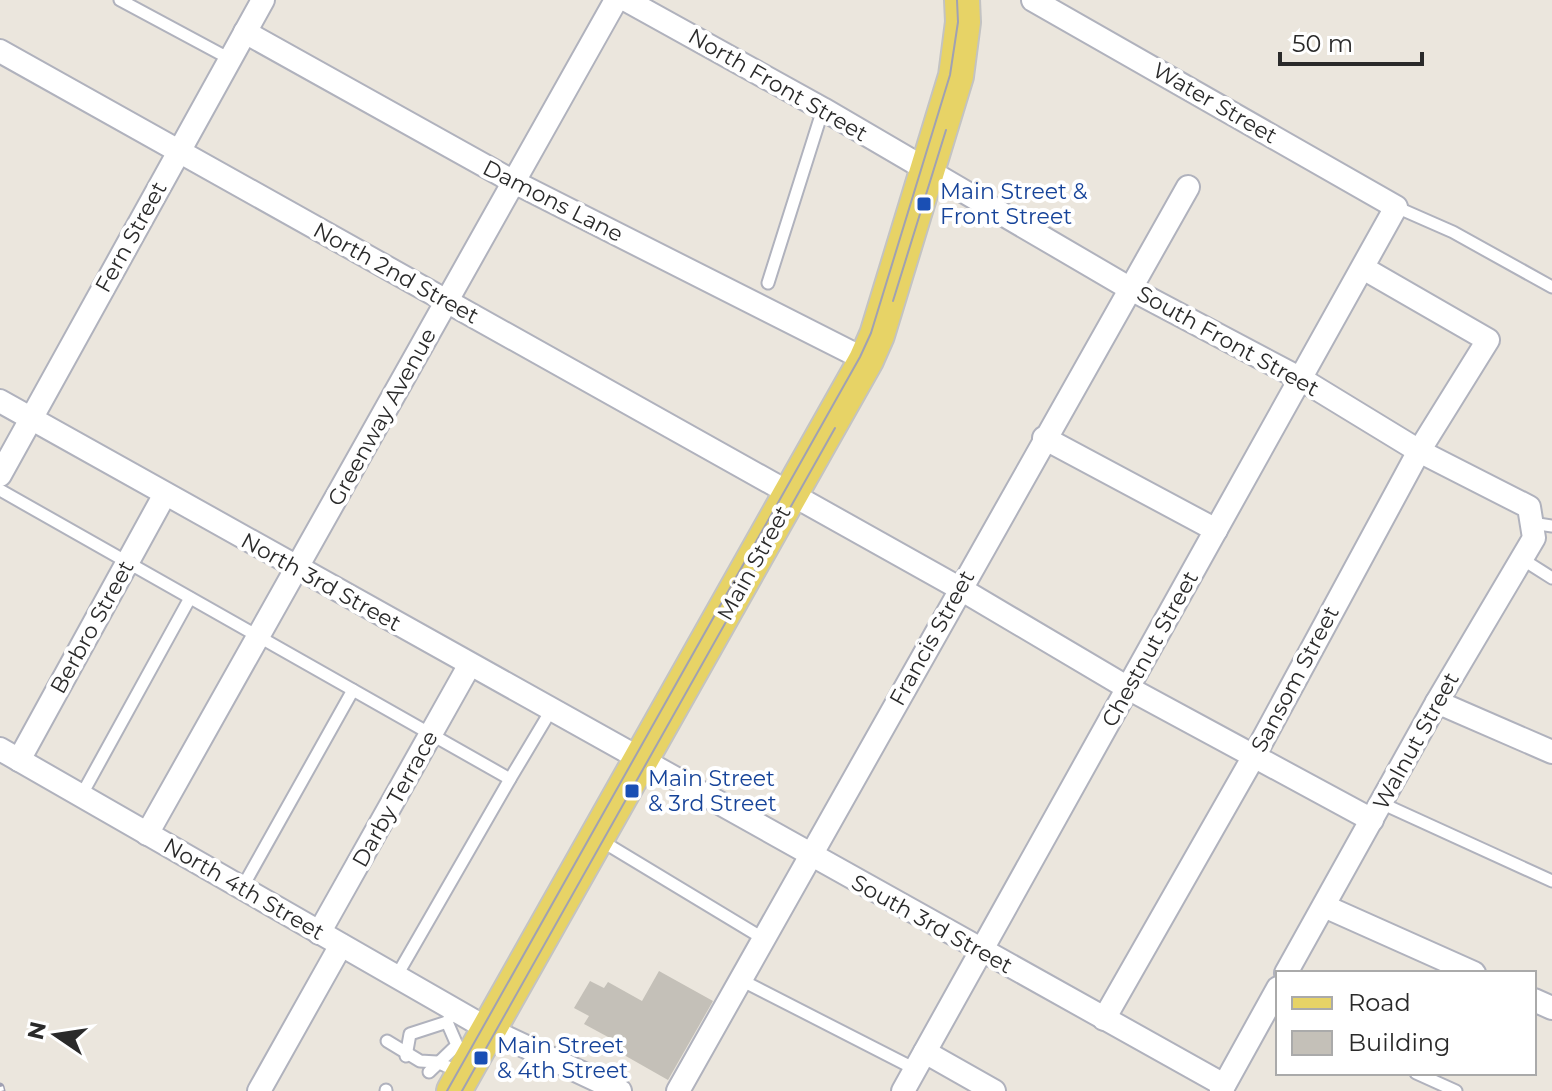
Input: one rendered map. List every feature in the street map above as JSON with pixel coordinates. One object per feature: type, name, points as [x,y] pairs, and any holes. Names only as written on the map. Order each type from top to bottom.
[{"type":"main road","name":"Main Street","points":[[445,1075],[488,1029],[792,496],[866,360],[956,76],[963,22],[962,0]]},
{"type":"street","name":"Fern Street","points":[[0,475],[263,0]]},
{"type":"street","name":"Greenway Avenue","points":[[147,834],[616,0]]},
{"type":"street","name":"North Front Street","points":[[626,0],[823,109],[928,172]]},
{"type":"street","name":"Water Street","points":[[1042,2],[1396,207]]},
{"type":"street","name":"Damons Lane","points":[[245,32],[514,182],[866,360]]},
{"type":"street","name":"North 2nd Street","points":[[0,51],[959,588],[1128,688],[1254,756],[1376,812]]},
{"type":"street","name":"South Front Street","points":[[928,172],[1129,288],[1301,379],[1538,519]]},
{"type":"street","name":"Francis Street","points":[[678,1091],[959,588],[1188,187]]},
{"type":"street","name":"Chestnut Street","points":[[903,1091],[1396,207]]},
{"type":"street","name":"Sansom Street","points":[[1104,1019],[1254,756],[1419,451],[1488,340],[1363,268]]},
{"type":"street","name":"North 3rd Street","points":[[0,401],[641,763]]},
{"type":"street","points":[[1044,438],[1216,530]]},
{"type":"street","name":"Berbro Street","points":[[9,754],[127,563],[165,494]]},
{"type":"street","name":"Walnut Street","points":[[1287,971],[1437,702],[1534,538],[1538,519]]},
{"type":"street","name":"Darby Terrace","points":[[319,933],[469,666]]},
{"type":"street","points":[[1437,702],[1552,752]]},
{"type":"street","name":"North 4th Street","points":[[9,754],[396,977],[451,1016],[488,1029],[620,1091]]},
{"type":"street","name":"South 3rd Street","points":[[641,763],[1104,1019],[1222,1088]]},
{"type":"street","points":[[1324,906],[1470,971]]},
{"type":"street","points":[[259,1091],[341,945]]},
{"type":"street","points":[[1222,1088],[1274,1002]]},
{"type":"street","points":[[920,1061],[994,1091]]},
{"type":"lane","points":[[120,0],[230,59]]},
{"type":"lane","points":[[768,283],[823,109]]},
{"type":"lane","points":[[1396,207],[1453,232],[1552,287]]},
{"type":"lane","points":[[0,490],[510,779]]},
{"type":"lane","points":[[1522,559],[1552,578]]},
{"type":"lane","points":[[81,796],[190,598]]},
{"type":"lane","points":[[242,888],[353,690]]},
{"type":"lane","points":[[396,977],[550,712]]},
{"type":"lane","points":[[1376,812],[1552,881]]},
{"type":"lane","points":[[597,838],[764,939]]},
{"type":"lane","points":[[741,980],[920,1061]]},
{"type":"lane","points":[[387,1041],[406,1056],[445,1075],[457,1045],[451,1016],[410,1034],[406,1056]]},
{"type":"lane","points":[[1420,1075],[1456,1091]]},
{"type":"building","points":[[659,971],[713,1001],[668,1080],[617,1051],[621,1044],[584,1024],[589,1016],[574,1008],[590,981],[604,988],[608,982],[642,1001]]},
{"type":"tram line","points":[[447,1091],[860,357],[871,333],[950,75],[958,22],[957,0]]},
{"type":"tram line","points":[[893,301],[946,130]]},
{"type":"tram line","points":[[462,1091],[835,428]]},
{"type":"railway","points":[[0,1087],[1,1091]]},
{"type":"place","name":"Main Street & Front Street","points":[[924,204]]},
{"type":"place","name":"Main Street & 3rd Street","points":[[632,791]]},
{"type":"place","name":"Main Street & 4th Street","points":[[481,1058]]}]
